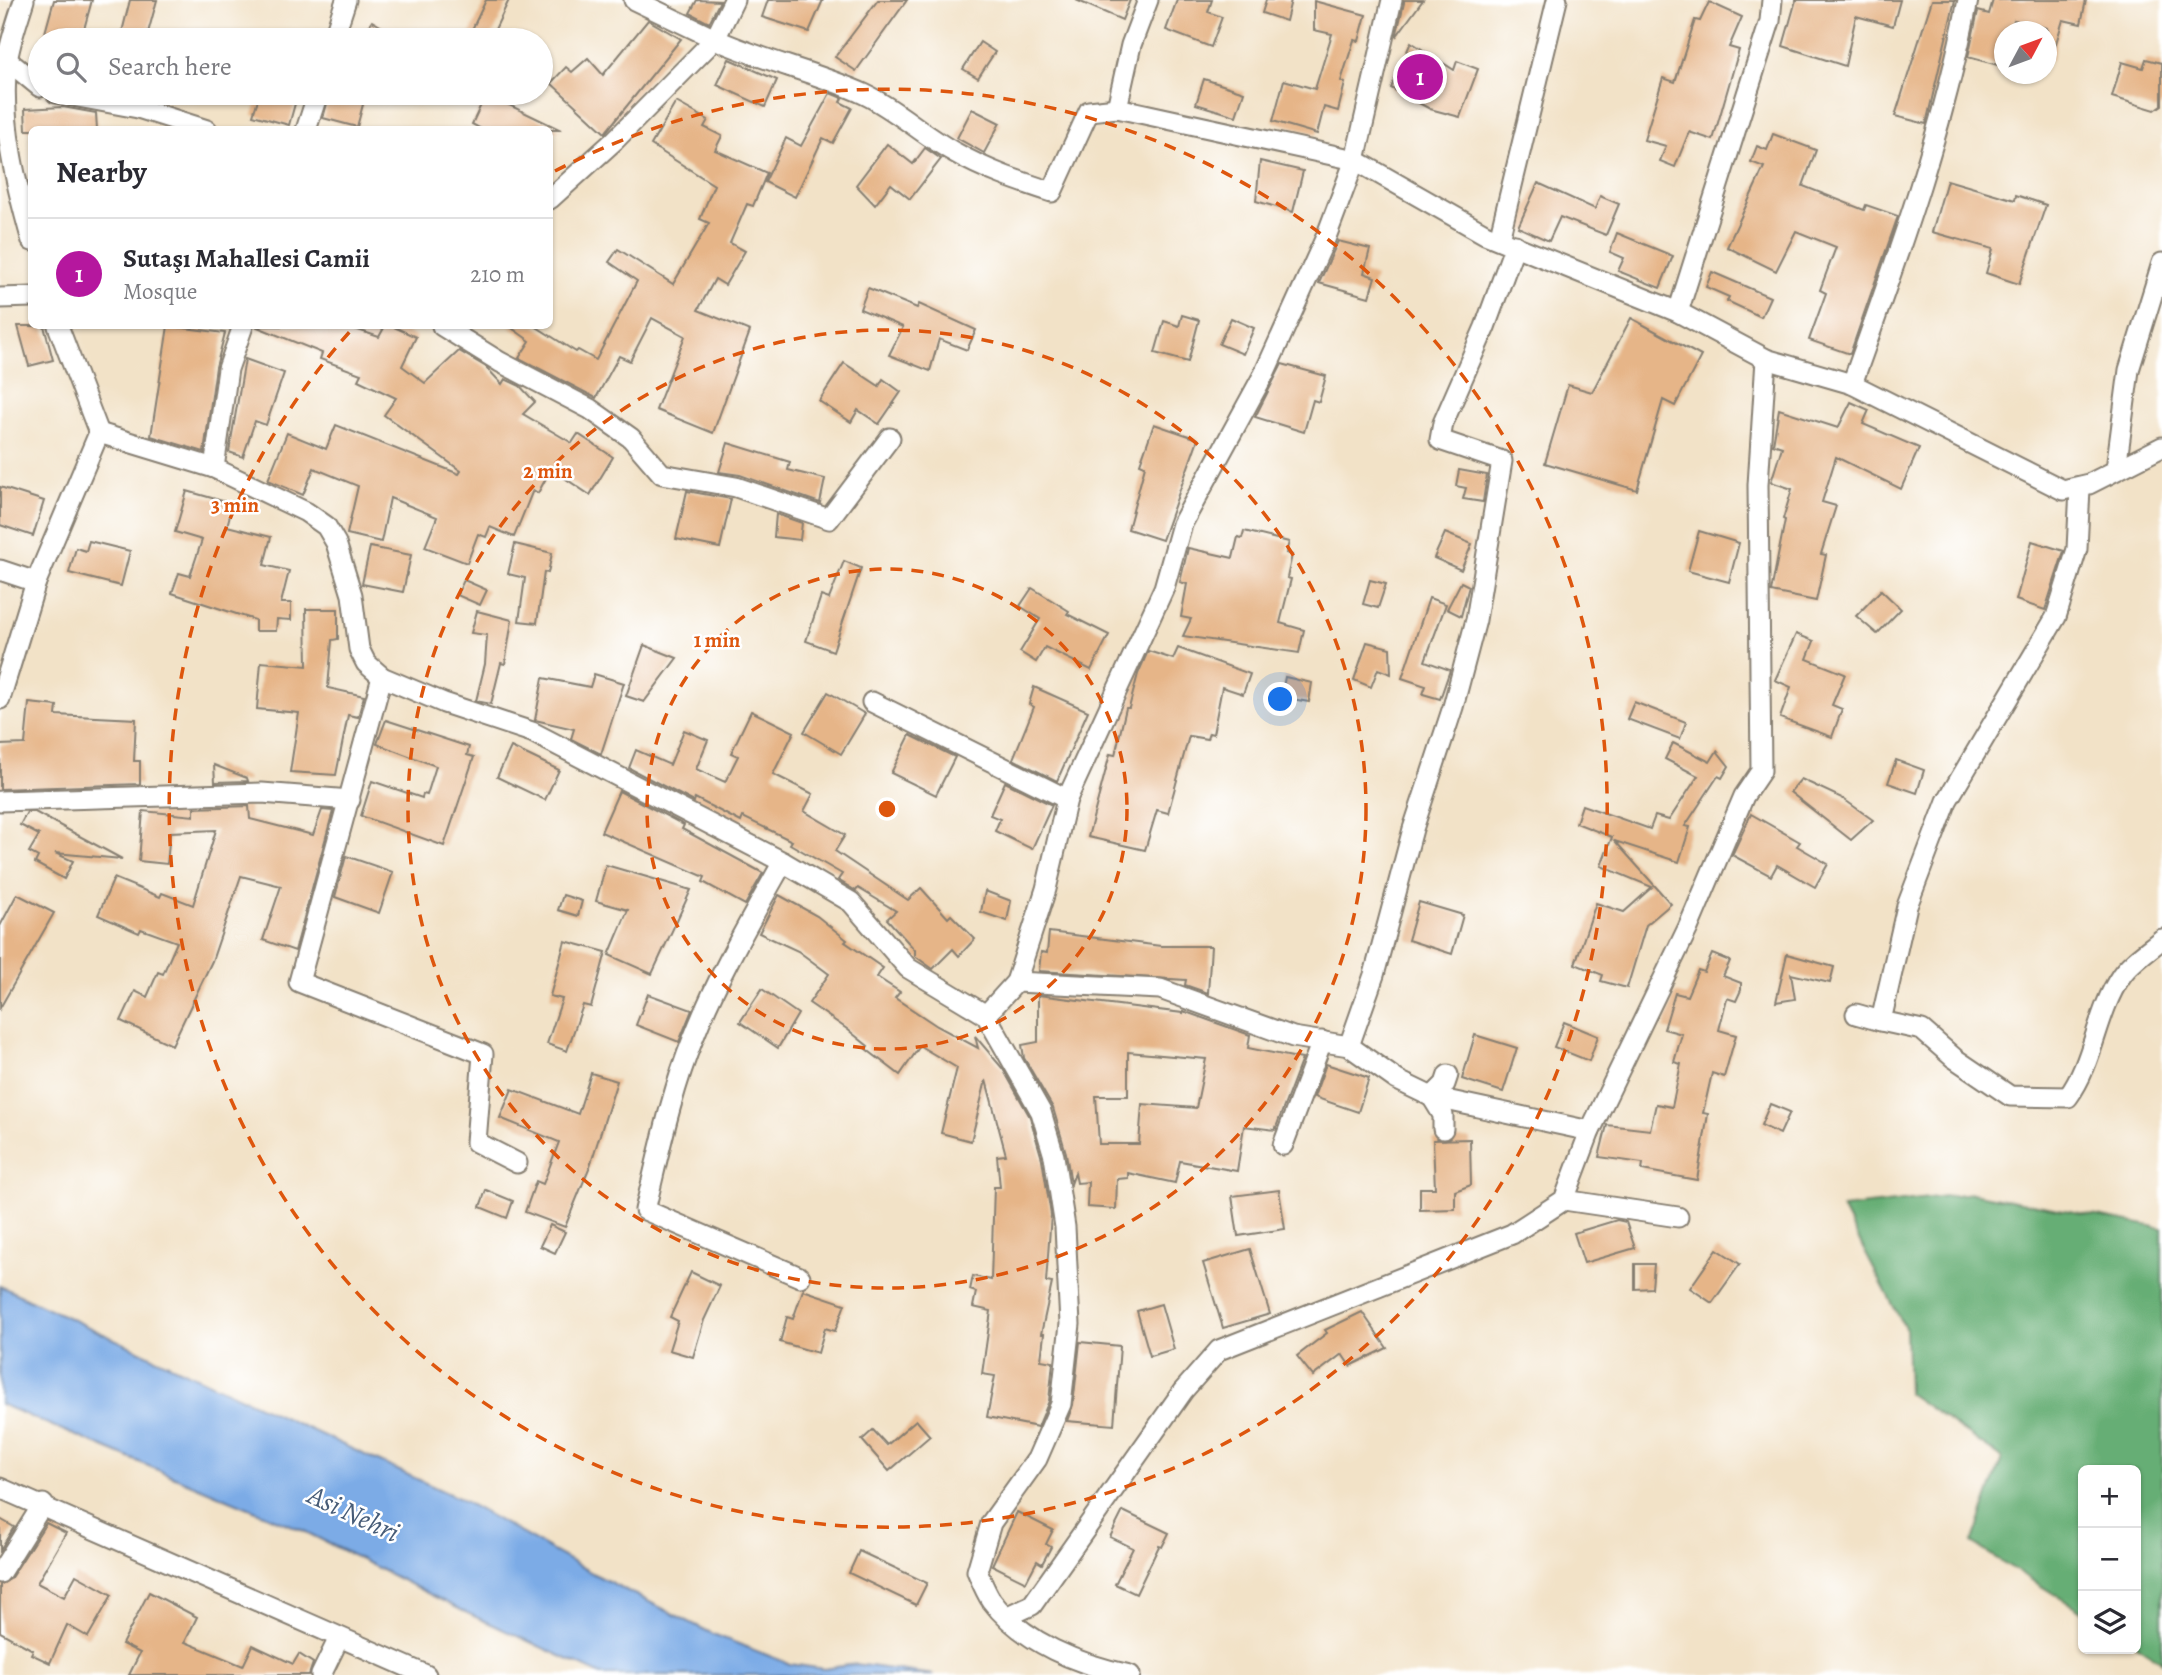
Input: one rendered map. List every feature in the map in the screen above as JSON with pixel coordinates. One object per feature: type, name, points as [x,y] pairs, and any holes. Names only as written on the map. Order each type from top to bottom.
[{"type":"street","points":[[24,0],[3,59],[8,136],[15,180],[28,227]]},
{"type":"street","points":[[337,28],[346,0]]},
{"type":"street","points":[[634,0],[742,51],[814,74],[867,95],[954,152],[1003,176],[1052,192],[1089,111],[1117,108],[1355,160],[1507,242],[1678,312],[1766,359],[1852,384],[2063,490],[2080,488],[2162,447]]},
{"type":"street","points":[[553,197],[614,141],[715,38],[734,0]]},
{"type":"street","points":[[1117,108],[1131,45],[1148,0]]},
{"type":"street","points":[[986,1015],[1016,982],[1046,889],[1067,799],[1164,587],[1182,524],[1264,374],[1326,237],[1355,160],[1392,0]]},
{"type":"street","points":[[1349,1046],[1374,975],[1392,898],[1453,707],[1476,620],[1502,461],[1440,440],[1443,423],[1485,327],[1507,242],[1557,0]]},
{"type":"street","points":[[1678,312],[1770,21],[1772,0]]},
{"type":"street","points":[[1852,384],[1901,246],[1954,78],[1968,0]]},
{"type":"street","points":[[3,59],[28,78]]},
{"type":"street","points":[[122,105],[194,126]]},
{"type":"street","points":[[307,126],[313,105]]},
{"type":"street","points":[[2116,469],[2129,370],[2162,263]]},
{"type":"street","points":[[0,298],[28,297]]},
{"type":"street","points":[[0,699],[36,582],[99,433],[59,329]]},
{"type":"street","points":[[214,468],[228,369],[242,329]]},
{"type":"street","points":[[447,329],[500,362],[590,409],[631,438],[662,474],[736,487],[829,519],[890,438]]},
{"type":"street","points":[[1008,1616],[1032,1605],[1183,1391],[1219,1350],[1512,1234],[1564,1200],[1590,1131],[1688,928],[1744,796],[1761,771],[1758,485],[1766,359]]},
{"type":"street","points":[[99,433],[214,468],[306,512],[326,526],[336,542],[352,595],[359,649],[366,663],[382,677],[444,703],[532,732],[783,862],[851,902],[908,968],[986,1015],[1041,1112],[1054,1156],[1065,1227],[1070,1324],[1060,1404],[1037,1459],[991,1523],[977,1571],[991,1600],[1033,1640],[1102,1670],[1130,1675]]},
{"type":"street","points":[[1881,1021],[1907,906],[1947,801],[2056,617],[2077,549],[2080,488]]},
{"type":"street","points":[[0,570],[36,582]]},
{"type":"street","points":[[382,677],[299,982],[483,1054],[476,1142],[517,1163]]},
{"type":"street","points":[[872,702],[1067,799]]},
{"type":"street","points":[[0,802],[262,793],[349,800]]},
{"type":"street","points":[[783,862],[736,948],[693,1039],[663,1135],[645,1210],[800,1277]]},
{"type":"street","points":[[1856,1013],[1922,1030],[1954,1058],[2010,1096],[2068,1097],[2082,1079],[2104,1009],[2122,974],[2162,939]]},
{"type":"street","points":[[1016,982],[1160,989],[1293,1037],[1349,1046],[1397,1080],[1432,1097],[1590,1131]]},
{"type":"street","points":[[1283,1145],[1322,1041]]},
{"type":"street","points":[[1432,1097],[1445,1084],[1448,1075]]},
{"type":"street","points":[[1432,1097],[1443,1115],[1443,1129]]},
{"type":"street","points":[[1564,1200],[1678,1217]]},
{"type":"street","points":[[0,1488],[43,1504],[426,1675]]},
{"type":"street","points":[[0,1573],[43,1504]]},
{"type":"street","points":[[321,1675],[339,1638]]},
{"type":"green space","points":[[1972,1193],[2162,1228],[2162,1662],[2141,1648],[2141,1465],[2078,1465],[2078,1609],[1972,1543],[2002,1458],[1908,1393],[1906,1330],[1842,1208]]},
{"type":"water","name":"Asi Nehri","points":[[0,1286],[458,1498],[596,1575],[713,1634],[790,1664],[824,1669],[855,1664],[934,1675],[601,1675],[463,1611],[304,1531],[0,1404]]},
{"type":"building","points":[[54,0],[92,0],[84,28],[46,28]]},
{"type":"building","points":[[130,0],[157,0],[149,28],[123,28]]},
{"type":"building","points":[[486,0],[509,0],[496,28],[473,28]]},
{"type":"building","points":[[697,0],[720,1],[709,23],[690,13]]},
{"type":"building","points":[[768,0],[823,0],[809,32],[762,17]]},
{"type":"building","points":[[878,0],[907,0],[856,71],[835,57]]},
{"type":"building","points":[[1076,0],[1130,0],[1122,20]]},
{"type":"building","points":[[1177,0],[1212,0],[1208,12],[1222,17],[1211,47],[1166,30]]},
{"type":"building","points":[[1266,0],[1291,0],[1286,21],[1262,13]]},
{"type":"building","points":[[1404,0],[1423,0],[1396,37],[1404,3]]},
{"type":"building","points":[[1796,0],[1900,0],[1893,26],[1856,16],[1845,66],[1783,46]]},
{"type":"building","points":[[1932,0],[1955,0],[1926,124],[1895,116]]},
{"type":"building","points":[[1993,0],[2086,0],[2081,24],[2063,20],[2057,40],[2057,21],[1994,21],[1994,64],[1968,57],[1978,11],[1989,14]]},
{"type":"building","points":[[1314,1],[1366,15],[1359,41],[1354,40],[1341,81],[1345,83],[1338,111],[1324,107],[1317,134],[1273,121],[1284,80],[1315,89],[1332,34],[1314,30]]},
{"type":"building","points":[[1709,2],[1742,17],[1729,47],[1739,50],[1713,140],[1689,132],[1675,167],[1660,161],[1666,146],[1644,140],[1663,78],[1675,82],[1695,20],[1700,21]]},
{"type":"building","points":[[648,20],[681,39],[605,133],[553,85],[553,81],[566,67],[572,72],[588,58],[603,75]]},
{"type":"building","points":[[372,21],[384,28],[368,28]]},
{"type":"building","points":[[980,42],[995,52],[978,78],[963,69]]},
{"type":"building","points":[[1411,42],[1454,70],[1457,61],[1478,69],[1460,117],[1430,109],[1391,88]]},
{"type":"building","points":[[729,59],[777,80],[765,107],[717,85]]},
{"type":"building","points":[[2146,59],[2162,63],[2162,105],[2155,110],[2112,97],[2122,62],[2143,68]]},
{"type":"building","points":[[1204,79],[1244,92],[1236,116],[1196,104]]},
{"type":"building","points":[[830,93],[842,98],[840,102],[852,108],[833,143],[823,138],[795,197],[765,182],[786,138],[801,146]]},
{"type":"building","points":[[676,102],[708,120],[704,127],[722,136],[715,150],[767,173],[753,206],[747,204],[730,243],[745,251],[725,285],[715,279],[698,310],[750,331],[713,433],[656,410],[685,336],[652,318],[630,361],[619,356],[596,398],[519,358],[530,341],[513,329],[540,329],[576,352],[578,350],[596,360],[637,281],[609,262],[618,249],[673,284],[709,223],[700,219],[714,185],[651,145]]},
{"type":"building","points":[[256,105],[295,105],[289,125],[253,115]]},
{"type":"building","points":[[327,105],[363,105],[357,126],[323,118]]},
{"type":"building","points":[[481,105],[509,105],[553,126],[476,126],[472,124]]},
{"type":"building","points":[[63,107],[96,113],[97,126],[28,126],[26,130],[25,109]]},
{"type":"building","points":[[972,109],[1000,123],[984,153],[957,138]]},
{"type":"building","points":[[1773,134],[1816,150],[1803,186],[1864,210],[1866,205],[1898,216],[1850,354],[1809,340],[1826,293],[1820,290],[1836,247],[1796,231],[1776,271],[1727,247],[1764,167],[1751,162],[1757,146],[1767,150]]},
{"type":"building","points":[[887,144],[913,164],[925,148],[941,159],[910,199],[891,184],[875,205],[856,185]]},
{"type":"building","points":[[1260,161],[1303,171],[1293,212],[1256,201]]},
{"type":"building","points":[[1947,180],[2015,200],[2016,195],[2046,205],[2019,284],[1986,273],[1993,249],[1932,232]]},
{"type":"building","points":[[1538,183],[1595,209],[1600,196],[1619,204],[1606,235],[1560,217],[1549,241],[1518,227]]},
{"type":"building","points":[[1617,233],[1673,256],[1660,288],[1618,271],[1624,258],[1610,252]]},
{"type":"building","points":[[1338,241],[1370,249],[1364,273],[1375,277],[1369,297],[1319,283]]},
{"type":"building","points":[[1712,272],[1770,297],[1761,317],[1727,301],[1729,297],[1706,287]]},
{"type":"building","points":[[868,288],[917,308],[919,304],[976,330],[967,350],[939,339],[930,371],[889,355],[903,327],[860,309]]},
{"type":"building","points":[[1182,315],[1199,320],[1188,362],[1155,353],[1164,321],[1179,326]]},
{"type":"building","points":[[1231,318],[1254,328],[1243,354],[1219,344]]},
{"type":"building","points":[[1631,318],[1701,356],[1675,406],[1663,400],[1637,490],[1545,463],[1568,385],[1592,392]]},
{"type":"building","points":[[18,326],[45,329],[53,360],[29,366]]},
{"type":"building","points":[[168,329],[225,333],[216,367],[204,452],[151,436]]},
{"type":"building","points":[[262,329],[355,329],[379,337],[383,329],[399,329],[416,337],[402,366],[425,383],[459,351],[486,367],[502,384],[505,379],[520,386],[535,402],[523,414],[572,443],[578,434],[613,457],[590,495],[551,469],[538,493],[533,490],[514,537],[490,527],[486,537],[478,534],[467,563],[425,547],[437,517],[390,498],[381,542],[347,534],[358,486],[314,468],[303,495],[268,480],[287,433],[326,449],[336,425],[459,474],[461,471],[384,415],[396,398],[358,380],[361,374],[320,359],[322,353]]},
{"type":"building","points":[[245,359],[284,373],[266,425],[255,421],[243,457],[229,452]]},
{"type":"building","points":[[844,363],[879,386],[883,379],[901,392],[879,424],[858,410],[851,422],[819,401]]},
{"type":"building","points":[[1282,364],[1326,376],[1319,402],[1313,400],[1304,432],[1255,417]]},
{"type":"building","points":[[1851,402],[1869,410],[1863,424],[1919,448],[1901,489],[1836,457],[1822,502],[1836,506],[1821,554],[1826,555],[1816,601],[1771,592],[1785,520],[1783,519],[1792,489],[1771,482],[1782,447],[1773,444],[1779,409],[1838,428]]},
{"type":"building","points":[[1154,424],[1198,439],[1162,540],[1128,529],[1145,466],[1140,464]]},
{"type":"building","points":[[728,443],[790,462],[788,470],[825,479],[820,503],[740,475],[719,472]]},
{"type":"building","points":[[1459,470],[1487,475],[1483,502],[1463,499],[1466,488],[1456,486]]},
{"type":"building","points":[[0,487],[44,501],[33,536],[0,525]]},
{"type":"building","points":[[187,491],[233,504],[227,526],[271,537],[264,565],[289,571],[281,603],[291,603],[291,620],[277,619],[276,631],[255,631],[255,620],[172,593],[179,573],[190,576],[202,540],[175,532]]},
{"type":"building","points":[[687,491],[731,499],[720,548],[676,539]]},
{"type":"building","points":[[776,514],[802,523],[800,540],[774,537]]},
{"type":"building","points":[[1244,531],[1289,542],[1286,553],[1292,555],[1287,578],[1291,579],[1280,623],[1304,630],[1299,653],[1183,636],[1191,619],[1181,617],[1187,584],[1180,582],[1188,548],[1233,558],[1238,537],[1242,538]]},
{"type":"building","points":[[1699,531],[1739,543],[1729,582],[1688,571]]},
{"type":"building","points":[[1445,533],[1472,544],[1461,570],[1434,558]]},
{"type":"building","points":[[89,541],[130,551],[121,586],[69,573],[76,548],[86,551]]},
{"type":"building","points":[[2032,541],[2064,551],[2045,610],[2016,600]]},
{"type":"building","points":[[515,544],[552,553],[548,573],[544,572],[537,623],[519,621],[525,578],[508,574]]},
{"type":"building","points":[[370,547],[411,555],[403,592],[362,584]]},
{"type":"building","points":[[844,561],[861,568],[833,651],[806,641],[821,596],[829,599]]},
{"type":"building","points":[[464,580],[487,590],[480,605],[457,595]]},
{"type":"building","points":[[1370,580],[1386,584],[1378,608],[1363,604]]},
{"type":"building","points":[[1461,582],[1469,586],[1461,616],[1447,609]]},
{"type":"building","points":[[1032,588],[1069,611],[1067,614],[1109,635],[1091,670],[1045,647],[1036,662],[1020,652],[1040,619],[1020,606]]},
{"type":"building","points":[[1881,590],[1901,609],[1877,634],[1856,616]]},
{"type":"building","points":[[1429,598],[1446,604],[1425,661],[1450,670],[1440,699],[1423,694],[1426,686],[1402,678]]},
{"type":"building","points":[[306,609],[338,609],[338,639],[332,640],[328,688],[364,696],[358,717],[348,715],[336,775],[290,772],[299,713],[257,709],[261,662],[307,666]]},
{"type":"building","points":[[477,611],[512,620],[505,664],[501,663],[491,704],[476,701],[485,664],[487,635],[471,633]]},
{"type":"building","points":[[1796,634],[1814,641],[1807,659],[1845,674],[1832,705],[1842,709],[1832,737],[1780,718],[1791,687],[1775,680]]},
{"type":"building","points":[[1367,642],[1390,648],[1391,674],[1378,669],[1371,687],[1354,680]]},
{"type":"building","points":[[644,645],[677,658],[644,702],[626,696]]},
{"type":"building","points":[[1178,648],[1250,674],[1243,694],[1222,687],[1213,734],[1209,733],[1207,739],[1189,736],[1168,813],[1157,810],[1145,850],[1088,837],[1110,754],[1115,755],[1126,708],[1129,708],[1138,674],[1148,651],[1173,659]]},
{"type":"building","points":[[594,674],[624,683],[601,754],[571,739],[574,729],[535,720],[543,678],[590,687]]},
{"type":"building","points":[[1285,677],[1312,683],[1309,702],[1281,697]]},
{"type":"building","points":[[1034,687],[1088,711],[1057,781],[1013,759],[1034,707],[1029,704]]},
{"type":"building","points":[[828,692],[865,714],[841,754],[804,732]]},
{"type":"building","points":[[1634,702],[1686,722],[1680,739],[1627,719]]},
{"type":"building","points":[[29,703],[57,706],[56,715],[136,719],[134,761],[140,761],[140,784],[0,789],[0,745],[25,744]]},
{"type":"building","points":[[751,711],[794,732],[773,774],[813,794],[804,811],[845,835],[835,851],[908,900],[921,888],[948,918],[951,915],[975,939],[959,956],[953,949],[933,969],[915,956],[915,950],[887,919],[896,911],[858,888],[856,891],[838,880],[842,874],[790,844],[792,841],[743,817],[741,822],[695,798],[694,802],[629,768],[636,750],[670,765],[684,730],[708,740],[696,769],[725,782],[738,756],[731,753]]},
{"type":"building","points":[[386,720],[469,747],[467,755],[474,757],[444,846],[361,816],[372,781],[422,798],[423,794],[427,795],[436,766],[377,744]]},
{"type":"building","points":[[910,735],[955,757],[936,795],[891,773]]},
{"type":"building","points":[[1673,743],[1710,762],[1717,751],[1729,766],[1722,778],[1718,776],[1685,826],[1690,827],[1679,862],[1615,841],[1671,904],[1646,925],[1627,988],[1601,981],[1603,975],[1575,964],[1596,903],[1624,912],[1652,887],[1601,866],[1612,837],[1576,823],[1582,805],[1650,829],[1655,816],[1669,820],[1698,776],[1665,759]]},
{"type":"building","points":[[511,747],[559,770],[545,800],[497,777]]},
{"type":"building","points":[[1896,760],[1924,770],[1917,793],[1888,783]]},
{"type":"building","points":[[214,765],[247,778],[248,781],[215,782]]},
{"type":"building","points":[[1801,779],[1842,798],[1873,820],[1851,840],[1790,792]]},
{"type":"building","points":[[1005,782],[1052,805],[1032,849],[995,831],[1000,819],[990,815]]},
{"type":"building","points":[[619,791],[684,825],[682,829],[763,873],[745,905],[703,882],[705,877],[601,832]]},
{"type":"building","points":[[249,806],[250,819],[313,835],[322,810],[333,811],[295,951],[263,940],[281,886],[241,876],[212,961],[172,1045],[121,1021],[135,991],[147,997],[158,972],[163,974],[177,942],[141,929],[139,933],[98,915],[114,878],[160,897],[162,893],[193,905],[216,830],[170,832],[167,864],[139,861],[143,811],[194,816],[194,808]]},
{"type":"building","points":[[27,812],[35,812],[122,859],[55,853],[73,861],[64,879],[35,863],[38,857],[29,852],[39,835],[20,825]]},
{"type":"building","points":[[1751,814],[1800,842],[1797,846],[1828,864],[1815,887],[1777,865],[1771,876],[1732,855]]},
{"type":"building","points":[[346,856],[393,872],[379,913],[335,897]]},
{"type":"building","points":[[606,865],[691,890],[652,974],[609,955],[628,910],[596,901]]},
{"type":"building","points":[[985,891],[1011,901],[1007,921],[981,912]]},
{"type":"building","points":[[17,894],[54,913],[0,1008],[0,926]]},
{"type":"building","points":[[563,895],[582,901],[578,916],[558,910]]},
{"type":"building","points":[[779,895],[817,916],[847,940],[845,942],[883,968],[877,977],[900,992],[895,998],[937,1026],[978,1048],[975,1036],[1003,1069],[1030,1117],[1042,1159],[1051,1215],[1046,1282],[1052,1283],[1041,1334],[1044,1334],[1041,1360],[1053,1362],[1049,1401],[1038,1427],[987,1417],[995,1376],[982,1374],[991,1311],[973,1307],[976,1292],[970,1290],[973,1276],[991,1280],[994,1187],[1000,1187],[997,1156],[1006,1155],[986,1080],[971,1141],[941,1133],[957,1068],[920,1046],[900,1075],[866,1049],[868,1046],[847,1029],[809,1003],[829,974],[798,951],[759,933]]},
{"type":"building","points":[[1419,902],[1463,915],[1452,954],[1408,940]]},
{"type":"building","points":[[1049,932],[1161,946],[1211,946],[1208,993],[1185,985],[1186,980],[1039,971],[1041,952],[1047,953]]},
{"type":"building","points":[[565,941],[606,952],[591,1007],[583,1005],[567,1051],[547,1044],[562,999],[550,996]]},
{"type":"building","points":[[1712,954],[1730,961],[1723,976],[1741,983],[1741,990],[1736,1001],[1727,998],[1719,1030],[1736,1035],[1724,1077],[1712,1073],[1703,1113],[1708,1114],[1697,1180],[1642,1170],[1643,1163],[1599,1157],[1607,1125],[1650,1130],[1656,1104],[1672,1107],[1681,1064],[1674,1062],[1682,1034],[1664,1029],[1675,993],[1687,996],[1698,970],[1704,972]]},
{"type":"building","points":[[1787,954],[1834,967],[1830,983],[1791,974],[1795,999],[1776,1002]]},
{"type":"building","points":[[762,989],[798,1014],[778,1048],[740,1022]]},
{"type":"building","points":[[648,994],[692,1010],[679,1042],[636,1025]]},
{"type":"building","points":[[1038,995],[1183,1011],[1250,1035],[1248,1048],[1302,1059],[1275,1130],[1244,1126],[1237,1171],[1180,1161],[1175,1183],[1128,1173],[1128,1178],[1117,1179],[1116,1209],[1087,1207],[1088,1182],[1077,1183],[1075,1173],[1071,1184],[1066,1153],[1053,1108],[1024,1058],[1022,1045],[1038,1042]],"holes":[[[1128,1052],[1206,1059],[1196,1108],[1142,1104],[1139,1144],[1099,1144],[1096,1096],[1128,1096]]]},
{"type":"building","points":[[1564,1022],[1598,1036],[1589,1061],[1554,1047]]},
{"type":"building","points":[[1475,1035],[1517,1048],[1503,1092],[1462,1079]]},
{"type":"building","points":[[1326,1064],[1369,1078],[1358,1112],[1314,1097]]},
{"type":"building","points":[[591,1073],[617,1081],[590,1166],[565,1227],[525,1212],[536,1181],[543,1184],[559,1142],[500,1118],[512,1089],[578,1114]]},
{"type":"building","points":[[1770,1104],[1790,1112],[1780,1134],[1761,1125]]},
{"type":"building","points":[[1470,1139],[1471,1185],[1455,1191],[1455,1209],[1420,1210],[1420,1188],[1435,1188],[1433,1140]]},
{"type":"building","points":[[486,1190],[513,1201],[507,1218],[480,1207]]},
{"type":"building","points":[[1279,1190],[1285,1229],[1238,1236],[1232,1196]]},
{"type":"building","points":[[1617,1220],[1626,1222],[1635,1248],[1584,1263],[1574,1233]]},
{"type":"building","points":[[550,1225],[565,1232],[555,1253],[540,1246]]},
{"type":"building","points":[[1250,1249],[1270,1314],[1223,1328],[1203,1263]]},
{"type":"building","points":[[1717,1249],[1740,1264],[1712,1303],[1690,1288]]},
{"type":"building","points":[[1635,1264],[1654,1264],[1652,1288],[1635,1289]]},
{"type":"building","points":[[691,1272],[720,1286],[704,1320],[693,1357],[669,1350],[678,1321],[670,1317]]},
{"type":"building","points":[[803,1290],[845,1304],[835,1331],[825,1328],[818,1353],[780,1342],[787,1317],[793,1319]]},
{"type":"building","points":[[1161,1304],[1174,1349],[1150,1356],[1137,1311]]},
{"type":"building","points":[[1362,1312],[1387,1348],[1350,1366],[1342,1354],[1313,1376],[1297,1356],[1327,1333],[1325,1330]]},
{"type":"building","points":[[1080,1342],[1120,1346],[1114,1425],[1067,1421],[1073,1405]]},
{"type":"building","points":[[916,1420],[930,1436],[889,1471],[862,1440],[873,1430],[887,1445]]},
{"type":"building","points":[[1123,1511],[1169,1533],[1162,1547],[1159,1546],[1136,1594],[1115,1584],[1133,1548],[1110,1537]]},
{"type":"building","points":[[1017,1512],[1053,1530],[1046,1544],[1051,1547],[1042,1564],[1037,1561],[1026,1582],[992,1565]]},
{"type":"building","points":[[0,1519],[14,1527],[0,1550]]},
{"type":"building","points":[[46,1523],[66,1533],[37,1583],[64,1597],[76,1575],[112,1595],[88,1637],[67,1625],[50,1663],[31,1654],[33,1650],[0,1632],[0,1585],[10,1579]]},
{"type":"building","points":[[859,1551],[927,1583],[916,1605],[849,1573]]},
{"type":"building","points":[[149,1592],[197,1617],[185,1642],[243,1666],[253,1645],[293,1664],[299,1654],[313,1663],[309,1675],[129,1675],[140,1653],[122,1644]]},
{"type":"place","name":"Sutaşı Mahallesi Camii","points":[[1420,77]]}]
